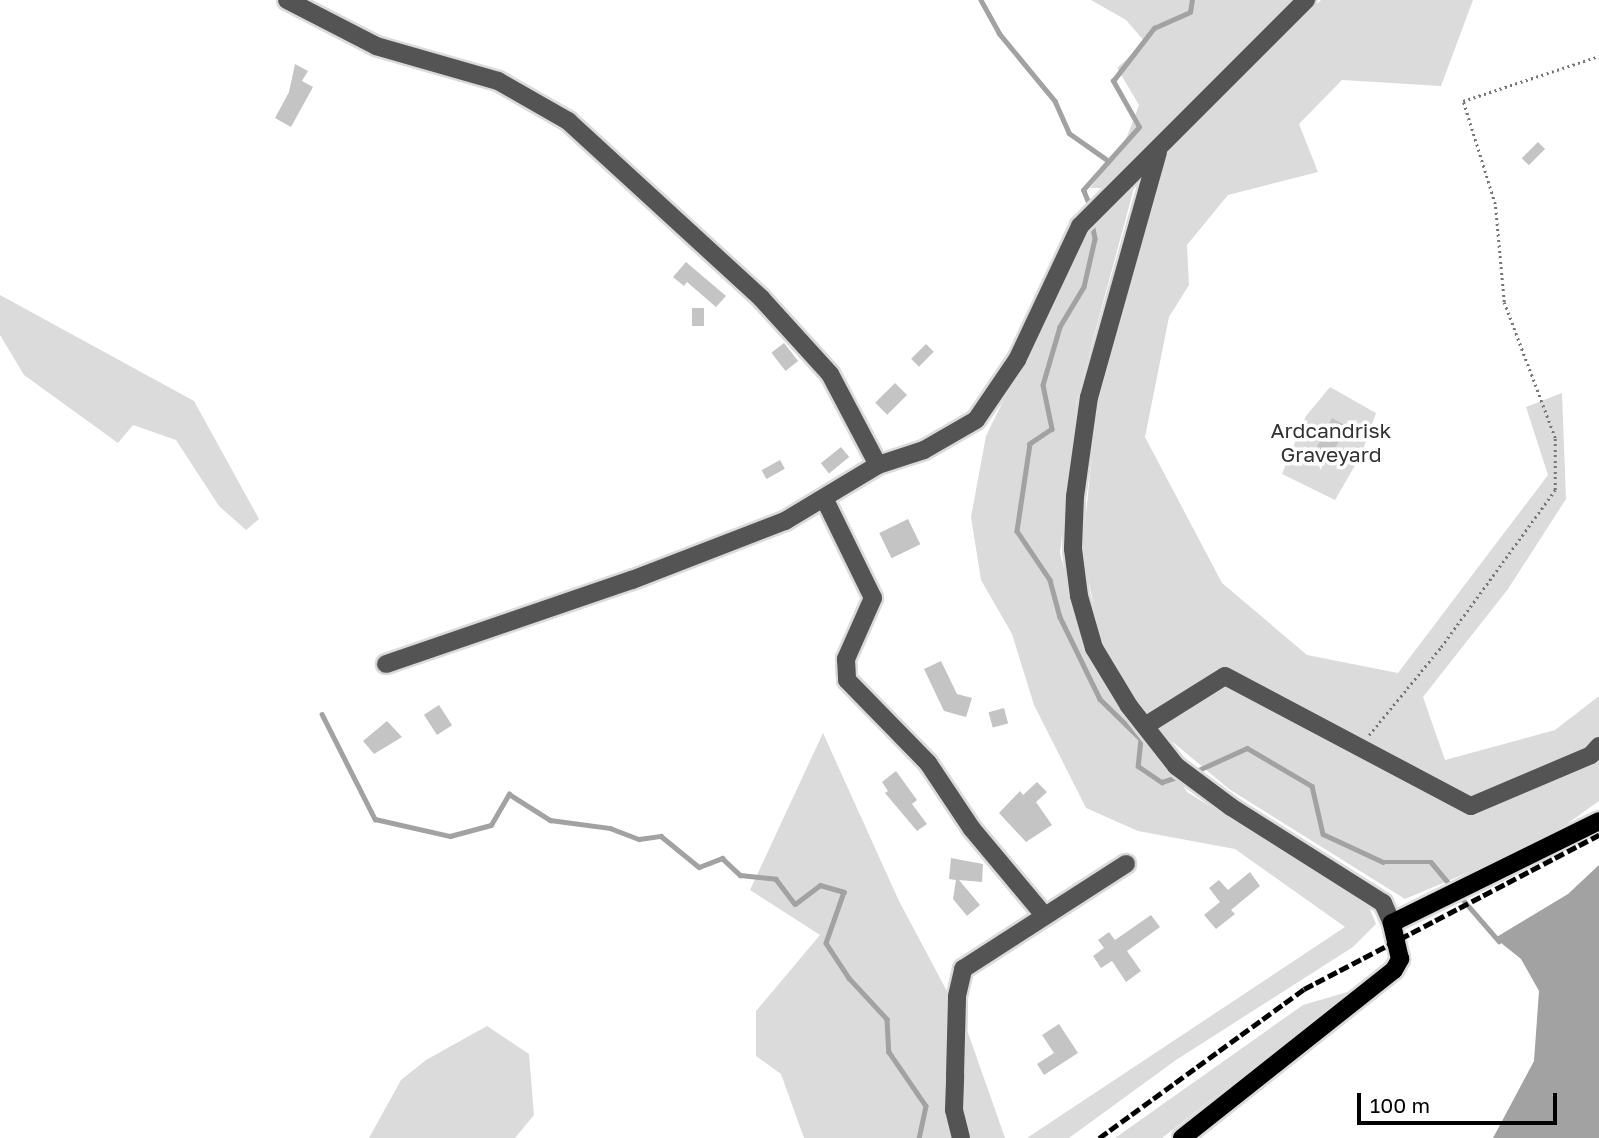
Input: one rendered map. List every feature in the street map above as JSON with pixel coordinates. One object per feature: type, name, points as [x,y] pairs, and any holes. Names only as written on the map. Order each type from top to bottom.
[{"type":"main road","points":[[1182,1138],[1394,970],[1400,959],[1392,923],[1441,895],[1468,886],[1599,821]]},
{"type":"street","points":[[286,0],[376,46],[498,81],[568,121],[778,317],[830,374],[878,465]]},
{"type":"street","points":[[386,664],[524,614],[632,580],[785,521],[825,500],[878,465],[924,450],[976,420],[1017,360],[1080,226],[1112,191],[1158,152],[1306,0]]},
{"type":"street","points":[[1158,152],[1089,397],[1073,549],[1079,596],[1094,648],[1145,726],[1176,766],[1199,784],[1383,903],[1392,923]]},
{"type":"street","points":[[825,500],[873,598],[846,659],[847,680],[928,763],[972,829],[1044,914]]},
{"type":"street","points":[[1145,726],[1225,676],[1471,806],[1591,755],[1599,746]]},
{"type":"street","points":[[961,1138],[955,1075],[957,996],[963,969],[1044,914],[1126,864]]},
{"type":"path","points":[[1359,747],[1441,647],[1555,489],[1555,438],[1504,302],[1495,204],[1464,101],[1599,56]]},
{"type":"green space","points":[[1091,0],[1294,0],[1104,188],[1090,188],[1125,142],[1139,105],[1117,68],[1145,42],[1126,20]]},
{"type":"green space","points":[[1321,0],[1473,0],[1441,86],[1342,80],[1299,124],[1318,172],[1228,195],[1187,245],[1189,285],[1169,317],[1145,437],[1222,583],[1307,655],[1398,673],[1548,475],[1526,407],[1562,393],[1566,499],[1508,589],[1423,697],[1445,760],[1555,730],[1599,696],[1599,801],[1543,841],[1405,899],[1229,789],[1150,723],[1102,644],[1082,551],[1097,408],[1165,154]]},
{"type":"green space","points":[[1134,188],[1077,399],[1060,553],[1086,651],[1119,708],[1145,726],[1187,792],[1367,902],[1376,924],[1353,947],[1176,1060],[1069,1138],[1027,1138],[1345,927],[1235,849],[1138,831],[1086,808],[1034,705],[1012,634],[981,580],[971,517],[986,436],[1084,235]]},
{"type":"green space","points":[[0,295],[194,401],[259,519],[246,530],[219,506],[176,440],[133,425],[118,443],[24,375],[0,335]]},
{"type":"green space","name":"Ardcandrisk Graveyard","points":[[1330,387],[1376,413],[1361,455],[1335,500],[1282,474],[1306,416]]},
{"type":"green space","points":[[823,733],[899,901],[966,1027],[1005,1138],[804,1138],[781,1074],[756,1056],[756,1011],[820,935],[750,890]]},
{"type":"green space","points":[[1351,991],[1162,1138],[1115,1138],[1303,1005]]},
{"type":"green space","points":[[487,1026],[529,1054],[534,1115],[515,1138],[369,1138],[401,1080],[426,1060]]},
{"type":"shaded area","points":[[1599,865],[1599,1138],[1493,1138],[1534,1061],[1539,991],[1521,959],[1495,938],[1568,894]]},
{"type":"building","points":[[295,64],[308,71],[302,81],[313,87],[291,127],[275,118],[289,92]]},
{"type":"building","points":[[1538,142],[1545,149],[1529,165],[1522,158]]},
{"type":"building","points":[[686,262],[726,296],[716,307],[687,282],[684,286],[673,277]]},
{"type":"building","points":[[692,308],[704,308],[704,326],[692,326]]},
{"type":"building","points":[[784,343],[798,361],[786,371],[771,353]]},
{"type":"building","points":[[926,344],[934,352],[919,367],[911,359]]},
{"type":"building","points":[[895,383],[907,395],[887,415],[875,403]]},
{"type":"building","points":[[1332,418],[1347,426],[1332,455],[1317,447]]},
{"type":"building","points":[[841,447],[849,457],[829,473],[821,463]]},
{"type":"building","points":[[780,460],[785,469],[766,479],[762,470]]},
{"type":"building","points":[[908,519],[920,544],[892,558],[879,533]]},
{"type":"building","points":[[941,661],[957,694],[972,698],[966,717],[944,711],[924,669]]},
{"type":"building","points":[[439,705],[452,725],[437,735],[424,715]]},
{"type":"building","points":[[1004,708],[1008,723],[993,728],[989,712]]},
{"type":"building","points":[[387,721],[402,737],[374,754],[363,741]]},
{"type":"building","points":[[896,771],[917,800],[912,804],[927,824],[917,831],[885,793],[888,791],[882,782]]},
{"type":"building","points":[[1037,782],[1047,792],[1036,802],[1052,825],[1026,842],[999,813],[1020,791],[1023,795]]},
{"type":"building","points":[[951,858],[983,864],[982,882],[959,880],[980,905],[967,916],[953,899],[956,880],[949,879]]},
{"type":"building","points":[[1250,872],[1260,886],[1231,910],[1235,914],[1216,929],[1204,915],[1220,902],[1209,888],[1219,880],[1228,890]]},
{"type":"building","points":[[1151,915],[1160,927],[1127,951],[1141,971],[1126,982],[1112,961],[1101,968],[1093,956],[1104,948],[1098,940],[1109,932],[1115,940]]},
{"type":"building","points":[[1059,1024],[1078,1053],[1044,1075],[1037,1064],[1054,1053],[1042,1035]]},
{"type":"waterway","points":[[981,0],[999,33],[1055,101],[1069,133],[1106,159]]},
{"type":"waterway","points":[[1090,207],[1083,190],[1139,127],[1113,81],[1154,28],[1190,12],[1192,0]]},
{"type":"waterway","points":[[1092,223],[1095,239],[1084,287],[1060,327],[1043,385],[1052,429],[1030,444],[1017,531],[1050,580],[1060,617],[1100,699],[1141,739],[1138,766],[1162,782],[1180,776]]},
{"type":"waterway","points":[[322,714],[375,819],[450,836],[491,825],[509,794],[550,820],[610,828],[639,839],[661,836],[699,867],[722,858],[740,875],[776,879],[795,904],[820,885],[844,892],[826,943],[849,978],[887,1019],[889,1052],[926,1106],[919,1138]]},
{"type":"waterway","points":[[1192,773],[1247,748],[1312,786],[1323,834],[1383,862],[1431,862],[1453,888]]},
{"type":"waterway","points":[[1459,895],[1499,941]]},
{"type":"railway","points":[[1099,1138],[1304,989],[1599,835]]}]
